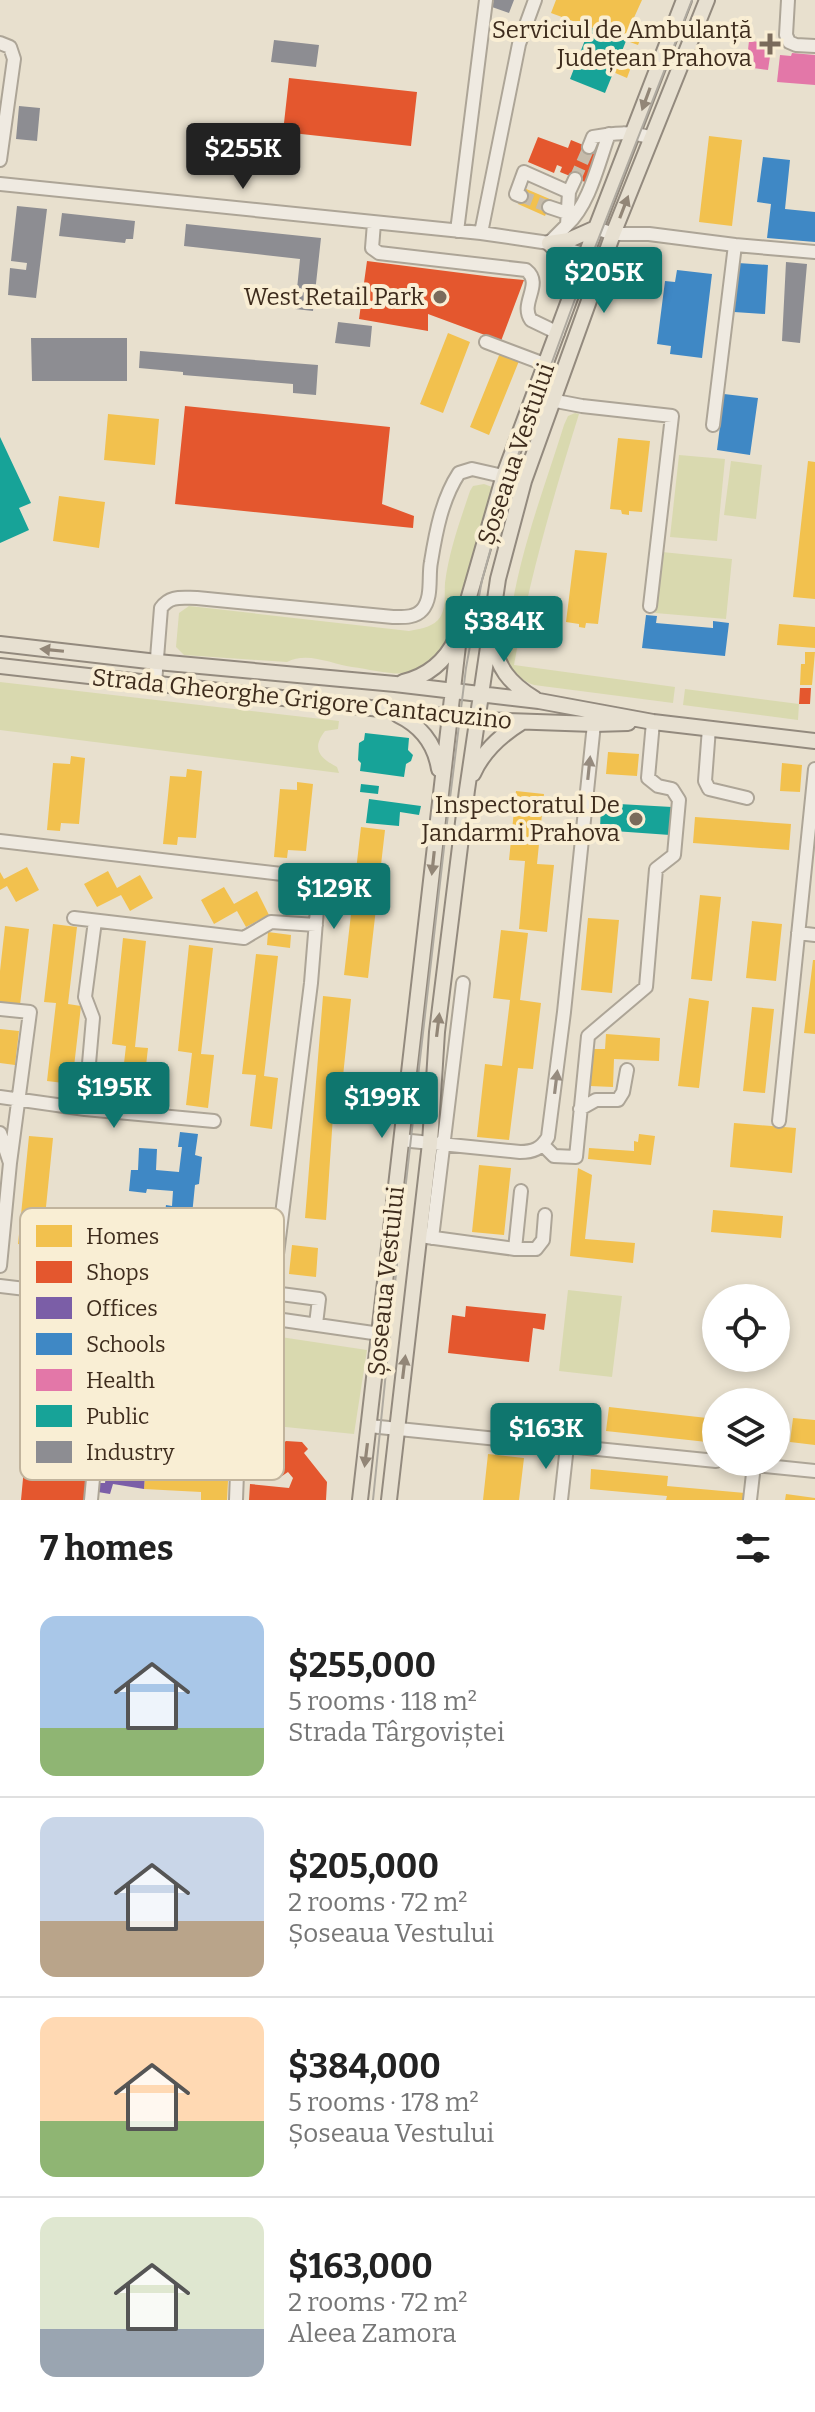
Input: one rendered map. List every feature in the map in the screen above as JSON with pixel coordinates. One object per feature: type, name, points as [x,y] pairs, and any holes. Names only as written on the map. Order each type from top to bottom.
[{"type":"main road","name":"Șoseaua Vestului","points":[[360,1500],[460,628],[504,475],[684,0]]},
{"type":"main road","name":"Șoseaua Vestului","points":[[389,1500],[437,1143],[437,1032],[467,790],[502,562],[524,481],[603,261],[707,0]]},
{"type":"main road","points":[[549,243],[569,240],[596,228]]},
{"type":"main road","points":[[549,243],[578,277]]},
{"type":"main road","points":[[490,627],[494,649],[508,679],[539,701]]},
{"type":"main road","points":[[395,684],[416,679],[434,668],[450,650],[460,628]]},
{"type":"main road","name":"Strada Gheorghe Grigore Cantacuzino","points":[[0,644],[539,701],[653,722],[815,741]]},
{"type":"main road","name":"Strada Gheorghe Grigore Cantacuzino","points":[[0,666],[449,718],[594,724],[653,722]]},
{"type":"main road","points":[[395,713],[408,719],[430,741],[438,761],[441,785]]},
{"type":"main road","points":[[467,790],[489,748],[522,722]]},
{"type":"street","points":[[457,231],[486,0]]},
{"type":"street","points":[[481,233],[519,44],[535,0]]},
{"type":"street","points":[[788,0],[786,35],[789,42],[815,46]]},
{"type":"street","points":[[0,43],[10,47],[14,59],[0,160]]},
{"type":"street","points":[[589,147],[593,137],[609,134],[634,133],[651,138]]},
{"type":"street","points":[[549,207],[567,219],[576,217],[609,134]]},
{"type":"street","points":[[521,196],[516,194],[524,172],[569,192]]},
{"type":"street","points":[[549,243],[567,219],[569,192],[575,179]]},
{"type":"street","points":[[0,184],[481,233],[549,243],[603,261]]},
{"type":"street","points":[[374,223],[372,248],[379,253],[526,270],[534,280],[526,310],[528,316],[558,333]]},
{"type":"street","points":[[596,228],[613,234],[649,234],[815,252]]},
{"type":"street","points":[[713,425],[735,245]]},
{"type":"street","points":[[486,342],[547,365]]},
{"type":"street","points":[[535,397],[553,402],[672,416],[650,606]]},
{"type":"street","points":[[155,683],[161,608],[166,600],[175,597],[393,617],[414,616],[428,600],[430,566],[448,489],[459,473],[472,469],[524,481]]},
{"type":"street","points":[[401,1140],[520,1152],[538,1148],[554,1156],[576,1157],[588,1036],[646,987],[656,869],[674,855],[679,800],[672,789],[658,786],[648,778],[653,722]]},
{"type":"street","points":[[538,1148],[550,1128],[594,724]]},
{"type":"street","points":[[709,728],[705,781],[709,789],[747,798]]},
{"type":"street","points":[[779,1121],[815,769]]},
{"type":"street","points":[[0,841],[299,876],[307,878],[316,889],[316,925],[283,1208]]},
{"type":"street","points":[[74,918],[244,938],[271,922],[316,925]]},
{"type":"street","points":[[85,1109],[93,1018],[85,997],[95,921]]},
{"type":"street","points":[[798,933],[815,935]]},
{"type":"street","points":[[437,1143],[463,983]]},
{"type":"street","points":[[0,1009],[30,1012],[0,1266]]},
{"type":"street","points":[[580,1109],[596,1100],[618,1100],[623,1092],[627,1070]]},
{"type":"street","points":[[0,1097],[85,1109],[214,1121]]},
{"type":"street","points":[[0,1133],[10,1163]]},
{"type":"street","points":[[515,1249],[521,1191]]},
{"type":"street","points":[[426,1237],[536,1249],[543,1240],[545,1215]]},
{"type":"street","points":[[0,1286],[20,1288]]},
{"type":"street","points":[[284,1294],[319,1299],[316,1324]]},
{"type":"street","points":[[284,1320],[380,1334]]},
{"type":"street","points":[[369,1426],[702,1460]]},
{"type":"street","points":[[561,1500],[567,1446]]},
{"type":"street","points":[[790,1469],[815,1471]]},
{"type":"street","points":[[750,1500],[753,1476]]},
{"type":"street","points":[[91,1500],[93,1480]]},
{"type":"street","points":[[236,1500],[237,1480]]},
{"type":"green space","points":[[579,414],[542,539],[514,665],[675,687],[673,703],[534,685],[516,674],[507,661],[506,647],[514,595],[526,546],[564,425],[568,416]]},
{"type":"green space","points":[[679,455],[725,459],[717,541],[670,537]]},
{"type":"green space","points":[[731,461],[762,465],[756,519],[724,515]]},
{"type":"green space","points":[[484,484],[492,487],[466,586],[447,639],[425,669],[399,674],[311,658],[287,662],[184,655],[176,647],[179,613],[189,606],[409,631],[432,625],[443,611],[449,559],[470,491],[473,486]]},
{"type":"green space","points":[[662,552],[732,559],[726,619],[655,613]]},
{"type":"green space","points":[[0,682],[339,721],[338,729],[325,731],[318,748],[339,773],[0,730]]},
{"type":"green space","points":[[685,689],[799,704],[798,720],[683,705]]},
{"type":"green space","points":[[568,1290],[622,1296],[612,1377],[559,1371]]},
{"type":"green space","points":[[284,1337],[367,1350],[354,1434],[284,1427]]},
{"type":"building: Homes","points":[[556,0],[642,0],[632,22],[645,27],[638,45],[551,13]]},
{"type":"building: Homes","points":[[618,61],[631,67],[627,78],[613,72]]},
{"type":"building: Homes","points":[[709,136],[742,140],[732,226],[699,222]]},
{"type":"building: Homes","points":[[524,188],[552,200],[545,216],[518,204]]},
{"type":"building: Homes","points":[[448,333],[470,342],[443,413],[420,404]]},
{"type":"building: Homes","points":[[500,353],[519,361],[489,435],[470,427]]},
{"type":"building: Homes","points":[[108,414],[159,419],[155,465],[104,460]]},
{"type":"building: Homes","points":[[618,438],[650,441],[642,512],[629,511],[629,515],[610,509]]},
{"type":"building: Homes","points":[[808,461],[815,462],[815,599],[793,597]]},
{"type":"building: Homes","points":[[59,496],[105,502],[99,548],[53,541]]},
{"type":"building: Homes","points":[[575,550],[607,553],[598,624],[586,623],[585,628],[566,622]]},
{"type":"building: Homes","points":[[779,624],[815,627],[815,648],[777,645]]},
{"type":"building: Homes","points":[[805,652],[815,652],[812,685],[800,685]]},
{"type":"building: Homes","points":[[608,752],[639,754],[637,776],[606,774]]},
{"type":"building: Homes","points":[[71,756],[85,758],[79,824],[61,823],[60,831],[47,830],[53,763],[70,764]]},
{"type":"building: Homes","points":[[782,763],[802,765],[800,792],[780,791]]},
{"type":"building: Homes","points":[[187,769],[202,771],[196,838],[178,837],[177,845],[163,844],[170,776],[186,777]]},
{"type":"building: Homes","points":[[297,782],[313,784],[306,851],[288,850],[287,858],[274,857],[280,789],[297,790]]},
{"type":"building: Homes","points":[[516,791],[544,794],[537,864],[554,865],[547,932],[519,929],[525,861],[509,860]]},
{"type":"building: Homes","points":[[695,817],[791,824],[789,850],[693,843]]},
{"type":"building: Homes","points":[[361,827],[385,830],[368,978],[344,975]]},
{"type":"building: Homes","points":[[27,867],[39,890],[16,902],[7,886],[0,890],[0,872],[4,879]]},
{"type":"building: Homes","points":[[108,871],[117,888],[140,875],[153,898],[130,911],[121,895],[97,907],[84,884]]},
{"type":"building: Homes","points":[[224,887],[234,904],[257,891],[269,915],[246,927],[237,911],[214,924],[201,900]]},
{"type":"building: Homes","points":[[700,895],[721,897],[712,981],[691,979]]},
{"type":"building: Homes","points":[[588,918],[619,920],[612,993],[581,990]]},
{"type":"building: Homes","points":[[752,921],[782,924],[776,981],[746,978]]},
{"type":"building: Homes","points":[[53,924],[77,927],[68,1004],[81,1006],[72,1084],[47,1081],[56,1003],[44,1002]]},
{"type":"building: Homes","points":[[5,926],[29,929],[20,1005],[0,1003]]},
{"type":"building: Homes","points":[[501,930],[528,933],[520,1000],[541,1003],[533,1069],[518,1068],[509,1140],[477,1137],[485,1064],[502,1066],[510,1000],[493,998]]},
{"type":"building: Homes","points":[[268,932],[291,935],[290,948],[267,945]]},
{"type":"building: Homes","points":[[123,938],[146,941],[135,1047],[148,1048],[142,1101],[120,1098],[126,1046],[112,1044]]},
{"type":"building: Homes","points":[[189,945],[213,948],[201,1054],[214,1055],[208,1108],[186,1105],[192,1053],[178,1051]]},
{"type":"building: Homes","points":[[256,954],[278,956],[264,1076],[278,1078],[272,1129],[250,1126],[256,1075],[242,1074]]},
{"type":"building: Homes","points":[[815,960],[815,1034],[804,1033]]},
{"type":"building: Homes","points":[[323,996],[351,999],[342,1086],[335,1086],[326,1220],[305,1218]]},
{"type":"building: Homes","points":[[689,998],[709,1001],[699,1088],[678,1086]]},
{"type":"building: Homes","points":[[752,1007],[774,1009],[765,1093],[743,1091]]},
{"type":"building: Homes","points":[[0,1029],[19,1031],[15,1065],[0,1063]]},
{"type":"building: Homes","points":[[606,1034],[660,1038],[659,1061],[614,1059],[613,1087],[590,1086],[593,1049],[605,1049]]},
{"type":"building: Homes","points":[[734,1123],[796,1128],[792,1173],[730,1167]]},
{"type":"building: Homes","points":[[639,1134],[655,1136],[651,1165],[588,1159],[589,1148],[634,1151],[634,1141],[638,1142]]},
{"type":"building: Homes","points":[[29,1136],[53,1138],[46,1208],[22,1208]]},
{"type":"building: Homes","points":[[479,1165],[511,1168],[504,1235],[472,1232]]},
{"type":"building: Homes","points":[[578,1168],[592,1175],[585,1239],[635,1243],[633,1263],[570,1256]]},
{"type":"building: Homes","points":[[713,1210],[783,1216],[781,1238],[711,1232]]},
{"type":"building: Homes","points":[[292,1245],[318,1248],[316,1277],[289,1274]]},
{"type":"building: Homes","points":[[609,1407],[702,1417],[702,1441],[606,1431]]},
{"type":"building: Homes","points":[[793,1418],[815,1420],[815,1445],[790,1442]]},
{"type":"building: Homes","points":[[488,1454],[524,1458],[519,1500],[483,1500]]},
{"type":"building: Homes","points":[[591,1469],[668,1476],[667,1486],[745,1493],[744,1500],[666,1500],[667,1496],[590,1489]]},
{"type":"building: Homes","points":[[145,1480],[228,1481],[227,1500],[201,1500],[201,1492],[144,1489]]},
{"type":"building: Homes","points":[[786,1494],[815,1498],[815,1500],[785,1500]]},
{"type":"building: Shops","points":[[289,78],[417,92],[411,146],[283,132]]},
{"type":"building: Shops","points":[[538,137],[568,148],[571,140],[598,151],[585,182],[560,172],[562,167],[557,165],[554,173],[528,162]]},
{"type":"building: Shops","name":"West Retail Park","points":[[367,261],[524,280],[501,341],[428,314],[428,331],[359,319]]},
{"type":"building: Shops","points":[[185,406],[390,427],[382,504],[414,516],[413,528],[175,504]]},
{"type":"building: Shops","points":[[800,688],[811,688],[810,704],[799,704]]},
{"type":"building: Shops","points":[[466,1306],[546,1314],[544,1330],[533,1328],[529,1362],[448,1353],[452,1315],[465,1317]]},
{"type":"building: Shops","points":[[302,1442],[308,1449],[304,1453],[327,1482],[326,1500],[249,1500],[250,1484],[289,1488],[293,1478],[288,1472],[284,1475],[284,1443]]},
{"type":"building: Shops","points":[[23,1480],[86,1480],[84,1500],[21,1500]]},
{"type":"building: Offices","points":[[105,1480],[145,1480],[144,1489],[113,1484],[110,1494],[98,1492],[99,1483],[105,1483]]},
{"type":"building: Schools","points":[[763,157],[790,160],[785,209],[815,212],[815,242],[767,238],[771,204],[757,202]]},
{"type":"building: Schools","points":[[738,263],[768,265],[765,314],[734,312]]},
{"type":"building: Schools","points":[[677,270],[712,274],[702,358],[670,354],[671,346],[657,344],[665,281],[675,282]]},
{"type":"building: Schools","points":[[724,394],[758,398],[750,455],[717,450]]},
{"type":"building: Schools","points":[[646,615],[657,616],[656,623],[713,628],[713,621],[729,623],[725,656],[642,648]]},
{"type":"building: Schools","points":[[180,1132],[198,1134],[195,1155],[202,1157],[193,1208],[166,1208],[166,1205],[172,1206],[173,1191],[129,1191],[131,1170],[138,1170],[139,1148],[157,1149],[156,1170],[179,1172],[182,1147],[178,1147]]},
{"type":"building: Health","points":[[749,41],[772,43],[768,70],[746,67]]},
{"type":"building: Health","points":[[792,53],[815,55],[815,85],[777,82],[780,55],[791,56]]},
{"type":"building: Public","points":[[590,27],[626,41],[605,93],[570,79]]},
{"type":"building: Public","points":[[0,437],[31,503],[19,508],[29,530],[0,543]]},
{"type":"building: Public","points":[[365,733],[409,738],[408,750],[413,755],[406,764],[404,777],[360,771],[359,743],[364,740]]},
{"type":"building: Public","points":[[361,784],[379,786],[378,794],[360,792]]},
{"type":"building: Public","points":[[369,799],[421,806],[419,815],[400,812],[399,826],[366,823]]},
{"type":"building: Public","name":"Inspectoratul De Jandarmi Prahova","points":[[601,803],[672,807],[670,835],[600,830]]},
{"type":"building: Industry","points":[[494,0],[514,0],[509,13],[492,7]]},
{"type":"building: Industry","points":[[274,40],[319,45],[316,67],[271,62]]},
{"type":"building: Industry","points":[[19,106],[40,108],[37,141],[16,139]]},
{"type":"building: Industry","points":[[17,206],[47,209],[36,298],[8,295],[10,268],[26,270],[27,263],[11,261]]},
{"type":"building: Industry","points":[[62,213],[135,221],[133,239],[126,239],[125,243],[59,236]]},
{"type":"building: Industry","points":[[186,224],[321,238],[313,311],[295,309],[300,259],[184,246]]},
{"type":"building: Industry","points":[[786,262],[807,264],[800,343],[782,341]]},
{"type":"building: Industry","points":[[338,322],[372,326],[370,347],[335,343]]},
{"type":"building: Industry","points":[[31,338],[127,338],[127,381],[32,381]]},
{"type":"building: Industry","points":[[140,351],[318,365],[316,395],[293,393],[293,384],[183,375],[183,372],[139,368]]},
{"type":"tunnel","points":[[575,179],[589,147]]},
{"type":"tunnel","points":[[521,196],[549,207]]},
{"type":"tram line","points":[[373,1500],[445,839],[466,668],[482,580],[513,469],[578,291],[692,0]]},
{"type":"place","name":"Serviciul de Ambulanță Județean Prahova","points":[[770,44]]},
{"type":"place","name":"West Retail Park","points":[[440,297]]},
{"type":"place","name":"Inspectoratul De Jandarmi Prahova","points":[[636,819]]}]
